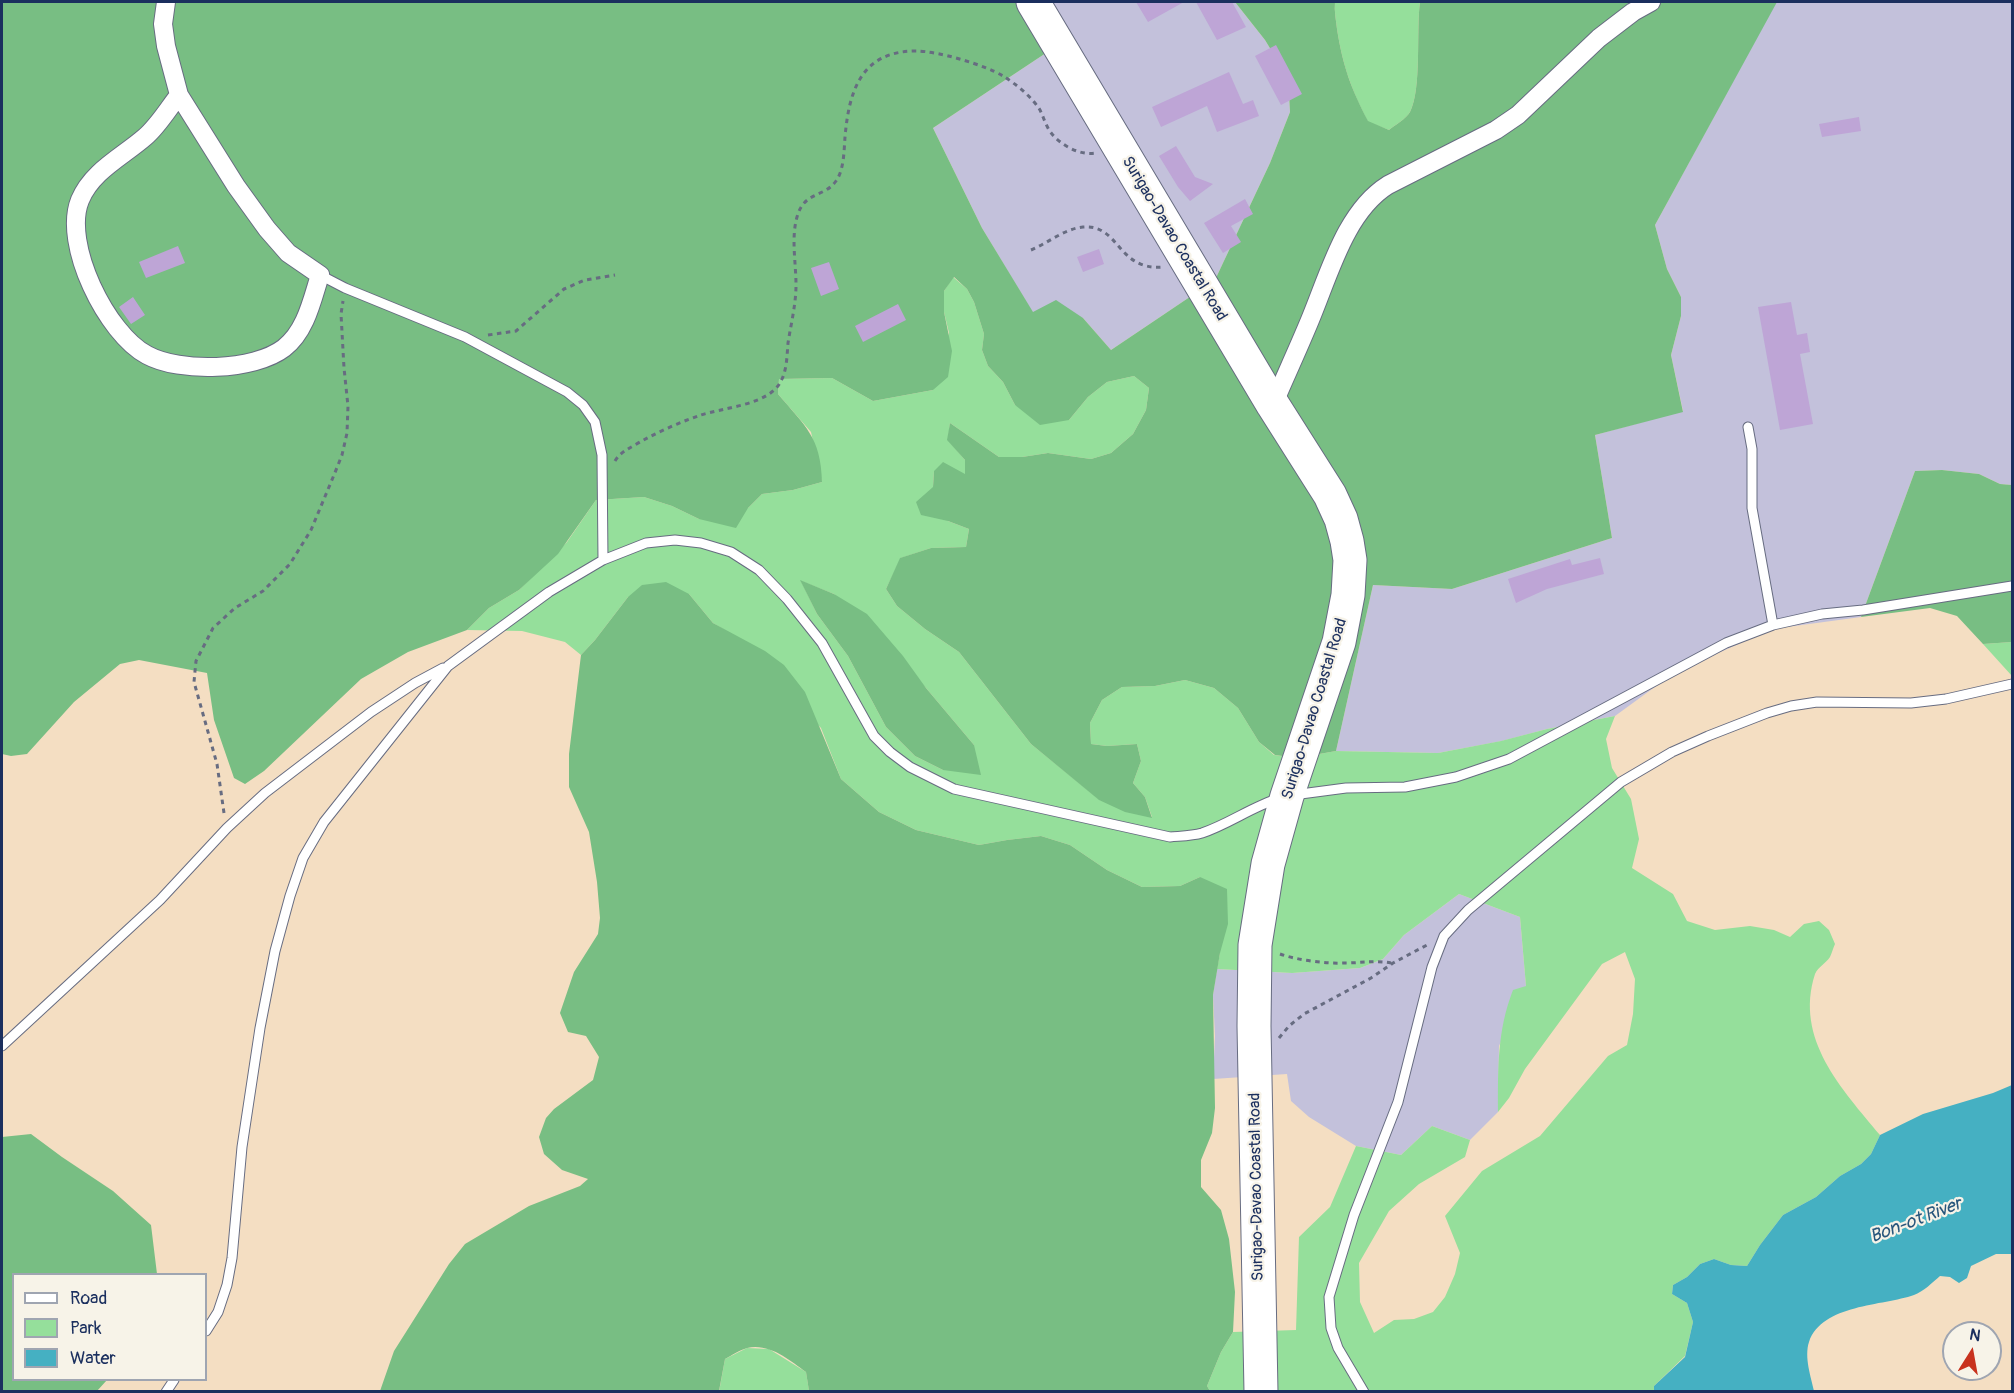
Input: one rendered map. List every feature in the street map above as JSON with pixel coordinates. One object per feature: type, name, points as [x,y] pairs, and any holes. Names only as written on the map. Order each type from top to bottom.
[{"type":"highway","name":"Surigao-Davao Coastal Road","points":[[1034,2],[1273,405],[1330,495],[1341,519],[1350,560],[1348,595],[1339,642],[1287,796],[1268,864],[1255,945],[1254,1026],[1261,1392]]},
{"type":"street","points":[[166,2],[164,24],[166,46],[179,95],[236,186],[267,229],[288,253],[320,275],[306,317],[297,333],[285,348],[254,361],[211,367],[189,366],[148,356],[127,341],[103,309],[86,271],[77,242],[79,201],[89,185],[112,161],[146,137],[179,95]]},
{"type":"street","points":[[1273,405],[1338,253],[1367,201],[1388,186],[1496,130],[1518,115],[1599,38],[1633,12],[1651,2]]},
{"type":"lane","points":[[320,275],[345,288],[465,337],[567,392],[583,405],[595,422],[600,438],[603,484],[603,560]]},
{"type":"lane","points":[[1748,427],[1752,449],[1752,508],[1773,625]]},
{"type":"lane","points":[[2,1046],[160,900],[227,828],[265,793],[370,712],[415,683],[448,666],[549,592],[603,560],[646,543],[675,540],[701,543],[731,552],[759,570],[788,599],[822,643],[874,736],[910,767],[954,789],[1170,837],[1203,832],[1266,802],[1287,796],[1346,788],[1405,787],[1456,777],[1509,759],[1726,643],[1773,625],[1810,616],[1863,610],[2013,586]]},
{"type":"lane","points":[[207,1329],[218,1312],[227,1285],[232,1258],[242,1147],[260,1028],[275,951],[300,867],[324,822],[448,666]]},
{"type":"lane","points":[[1364,1392],[1338,1348],[1331,1328],[1329,1297],[1354,1215],[1398,1102],[1432,967],[1444,936],[1468,910],[1621,782],[1672,752],[1708,736],[1791,706],[1817,702],[1911,703],[1946,699],[2013,684]]},
{"type":"path","points":[[603,484],[618,455],[631,447],[700,415],[749,402],[768,395],[778,388],[786,364],[796,288],[794,244],[797,217],[801,206],[809,197],[835,183],[840,171],[853,90],[870,66],[898,53],[918,51],[971,63],[1003,76],[1028,96],[1039,110],[1052,135],[1064,145],[1090,154],[1120,148]]},
{"type":"path","points":[[1031,250],[1072,229],[1085,227],[1102,230],[1133,261],[1143,266],[1164,266],[1184,256]]},
{"type":"path","points":[[465,337],[516,331],[564,289],[585,280],[615,275]]},
{"type":"path","points":[[227,828],[217,764],[194,682],[196,660],[213,628],[235,608],[262,591],[290,564],[311,530],[334,475],[347,433],[348,415],[341,314],[345,288]]},
{"type":"path","points":[[1255,1071],[1274,1043],[1304,1014],[1444,936]]},
{"type":"path","points":[[1255,945],[1301,959],[1341,964],[1376,960],[1393,963]]},
{"type":"shaded area","points":[[1024,2],[1235,2],[1265,40],[1288,78],[1290,112],[1270,163],[1215,280],[1111,350],[1083,318],[1033,313],[982,228],[933,128],[1052,49]]},
{"type":"shaded area","points":[[1776,2],[2012,2],[2012,485],[2000,484],[1979,474],[1942,470],[1915,471],[1861,617],[1772,629],[1716,654],[1659,684],[1615,716],[1438,753],[1336,751],[1373,585],[1452,589],[1612,538],[1595,435],[1683,411],[1671,355],[1681,316],[1681,297],[1667,269],[1655,225]]},
{"type":"shaded area","points":[[1459,894],[1520,917],[1526,986],[1499,1046],[1498,1112],[1470,1140],[1432,1126],[1401,1155],[1356,1146],[1309,1117],[1291,1101],[1287,1074],[1213,1079],[1215,1036],[1213,995],[1217,969],[1292,973],[1360,968],[1383,959],[1404,935]]},
{"type":"green space","points":[[2,2],[1024,2],[1052,49],[933,128],[982,228],[1033,312],[1056,300],[1083,318],[1111,350],[1215,280],[1270,163],[1290,112],[1288,78],[1265,40],[1235,2],[1335,2],[1339,43],[1352,87],[1368,121],[1389,130],[1408,115],[1414,102],[1420,2],[1777,2],[1655,225],[1667,269],[1681,297],[1681,316],[1671,355],[1683,412],[1595,435],[1612,538],[1452,589],[1373,585],[1336,751],[1297,758],[1275,755],[1259,742],[1238,708],[1214,688],[1185,680],[1155,686],[1122,687],[1102,700],[1090,723],[1091,744],[1107,746],[1137,744],[1141,761],[1133,783],[1145,797],[1152,818],[1125,812],[1099,800],[1031,744],[959,652],[897,606],[886,589],[900,558],[931,548],[966,547],[969,529],[921,515],[916,502],[933,487],[934,471],[943,462],[965,474],[965,460],[947,440],[950,423],[999,457],[1022,457],[1048,453],[1091,459],[1111,453],[1133,434],[1146,410],[1149,388],[1134,376],[1107,382],[1088,397],[1069,420],[1040,425],[1015,405],[1003,382],[988,366],[982,350],[984,334],[974,302],[967,289],[954,277],[944,291],[944,312],[952,351],[948,377],[933,390],[873,401],[832,378],[779,379],[778,394],[804,424],[815,443],[819,454],[822,482],[793,490],[762,494],[748,508],[736,528],[699,519],[672,506],[644,497],[596,500],[558,554],[519,590],[489,608],[467,630],[408,652],[361,679],[264,771],[245,784],[234,778],[214,720],[207,673],[139,660],[120,664],[74,702],[27,754],[11,756],[2,754]]},
{"type":"green space","points":[[1335,2],[1420,2],[1414,102],[1408,115],[1389,130],[1368,122],[1348,77],[1337,29]]},
{"type":"green space","points":[[953,277],[967,289],[974,302],[984,334],[982,350],[988,366],[1003,382],[1015,405],[1069,420],[1088,397],[1107,382],[1134,376],[1149,388],[1146,410],[1133,434],[1111,453],[1091,459],[1048,453],[1022,457],[999,457],[950,423],[948,440],[965,460],[965,475],[934,471],[933,487],[948,521],[969,529],[966,547],[931,548],[901,558],[886,589],[897,606],[959,652],[1031,744],[1100,800],[1152,817],[1145,797],[1133,783],[1141,761],[1137,744],[1107,746],[1091,744],[1090,723],[1102,700],[1122,687],[1155,686],[1185,680],[1214,688],[1238,708],[1259,742],[1274,755],[1297,758],[1336,751],[1438,753],[1615,716],[1606,739],[1612,768],[1631,799],[1639,839],[1632,868],[1673,894],[1687,921],[1715,930],[1750,926],[1774,930],[1790,937],[1804,924],[1819,921],[1829,930],[1835,944],[1830,957],[1815,974],[1810,998],[1811,1020],[1816,1041],[1837,1081],[1880,1135],[1871,1154],[1861,1164],[1840,1176],[1816,1197],[1783,1215],[1747,1266],[1731,1265],[1714,1259],[1700,1264],[1687,1277],[1673,1285],[1672,1294],[1687,1303],[1693,1322],[1685,1356],[1654,1386],[1654,1391],[1210,1391],[1207,1386],[1221,1352],[1233,1332],[1296,1330],[1299,1237],[1330,1207],[1356,1146],[1401,1155],[1432,1126],[1470,1140],[1465,1157],[1419,1184],[1389,1211],[1359,1263],[1360,1302],[1374,1333],[1394,1320],[1414,1319],[1433,1312],[1445,1297],[1455,1274],[1460,1253],[1445,1216],[1482,1171],[1540,1136],[1608,1056],[1627,1045],[1633,1014],[1635,979],[1625,952],[1602,964],[1525,1069],[1509,1098],[1498,1112],[1499,1065],[1504,1020],[1513,990],[1526,986],[1520,917],[1459,894],[1404,935],[1383,959],[1360,968],[1292,973],[1217,969],[1220,953],[1200,877],[1180,886],[1142,887],[1107,870],[1070,845],[1041,836],[979,845],[916,830],[879,812],[841,779],[821,728],[738,638],[713,623],[689,594],[628,597],[581,655],[565,642],[522,631],[467,630],[489,608],[519,590],[567,542],[596,500],[644,497],[672,506],[699,519],[748,508],[762,494],[793,490],[822,482],[811,432],[778,394],[779,379],[832,378],[873,401],[933,390],[949,333],[944,312],[944,291]],"holes":[[[801,581],[834,594],[926,688],[974,745],[943,770],[915,756],[886,727],[848,656],[817,614]]]},
{"type":"green space","points":[[1942,470],[1979,474],[2000,484],[2012,485],[2012,642],[1983,644],[1957,616],[1930,608],[1861,617],[1915,471]]},
{"type":"green space","points":[[800,580],[834,594],[867,614],[974,745],[981,775],[943,770],[915,756],[886,727],[848,656],[817,614]]},
{"type":"green space","points":[[666,582],[689,594],[713,623],[765,651],[784,665],[805,692],[841,779],[879,812],[916,830],[979,845],[1041,836],[1070,845],[1107,870],[1142,887],[1180,886],[1200,877],[1227,889],[1228,924],[1220,953],[1213,995],[1215,1108],[1212,1133],[1201,1160],[1201,1187],[1221,1210],[1229,1239],[1235,1292],[1233,1332],[1221,1352],[1207,1386],[1210,1391],[809,1391],[806,1372],[771,1350],[755,1347],[744,1349],[725,1359],[719,1391],[380,1391],[394,1351],[449,1264],[465,1244],[529,1206],[580,1186],[588,1179],[562,1170],[544,1154],[539,1137],[546,1118],[554,1109],[593,1080],[599,1057],[586,1036],[568,1032],[560,1013],[574,972],[598,934],[600,918],[589,832],[569,787],[569,754],[581,655],[628,597],[642,585]]},
{"type":"green space","points":[[2012,642],[2012,676],[1983,644]]},
{"type":"green space","points":[[31,1134],[113,1191],[151,1225],[157,1273],[12,1273],[12,1381],[106,1381],[97,1391],[2,1391],[2,1137]]},
{"type":"green space","points":[[747,1348],[769,1349],[806,1372],[809,1391],[719,1392],[725,1359]]},
{"type":"water","name":"Bon-ot River","points":[[2012,1085],[2012,1254],[1996,1254],[1971,1266],[1967,1278],[1959,1283],[1950,1277],[1940,1276],[1914,1295],[1855,1308],[1827,1320],[1816,1330],[1809,1342],[1808,1367],[1814,1391],[1654,1391],[1654,1386],[1685,1357],[1693,1322],[1687,1303],[1672,1294],[1673,1285],[1687,1277],[1700,1264],[1714,1259],[1731,1265],[1747,1266],[1783,1215],[1816,1197],[1840,1176],[1861,1164],[1871,1154],[1880,1135],[1923,1114]]},
{"type":"building","points":[[1136,2],[1184,2],[1148,22]]},
{"type":"building","points":[[1196,2],[1232,2],[1246,27],[1217,40]]},
{"type":"building","points":[[1276,45],[1302,94],[1281,105],[1255,56]]},
{"type":"building","points":[[1229,72],[1243,104],[1253,100],[1259,116],[1217,132],[1207,106],[1161,127],[1152,107]]},
{"type":"building","points":[[1859,117],[1861,131],[1822,137],[1819,124]]},
{"type":"building","points":[[1176,146],[1195,177],[1213,184],[1190,201],[1178,187],[1159,156]]},
{"type":"building","points":[[1245,199],[1253,214],[1231,226],[1241,242],[1223,253],[1204,223]]},
{"type":"building","points":[[178,246],[185,263],[146,278],[139,262]]},
{"type":"building","points":[[1099,249],[1104,264],[1083,272],[1077,257]]},
{"type":"building","points":[[829,262],[839,289],[821,296],[811,268]]},
{"type":"building","points":[[133,297],[145,315],[131,324],[119,307]]},
{"type":"building","points":[[1791,302],[1797,335],[1807,333],[1810,352],[1800,354],[1813,424],[1780,430],[1758,307]]},
{"type":"building","points":[[898,304],[906,320],[863,342],[855,326]]},
{"type":"building","points":[[1600,558],[1604,574],[1547,589],[1516,603],[1508,579],[1570,559],[1572,565]]}]
